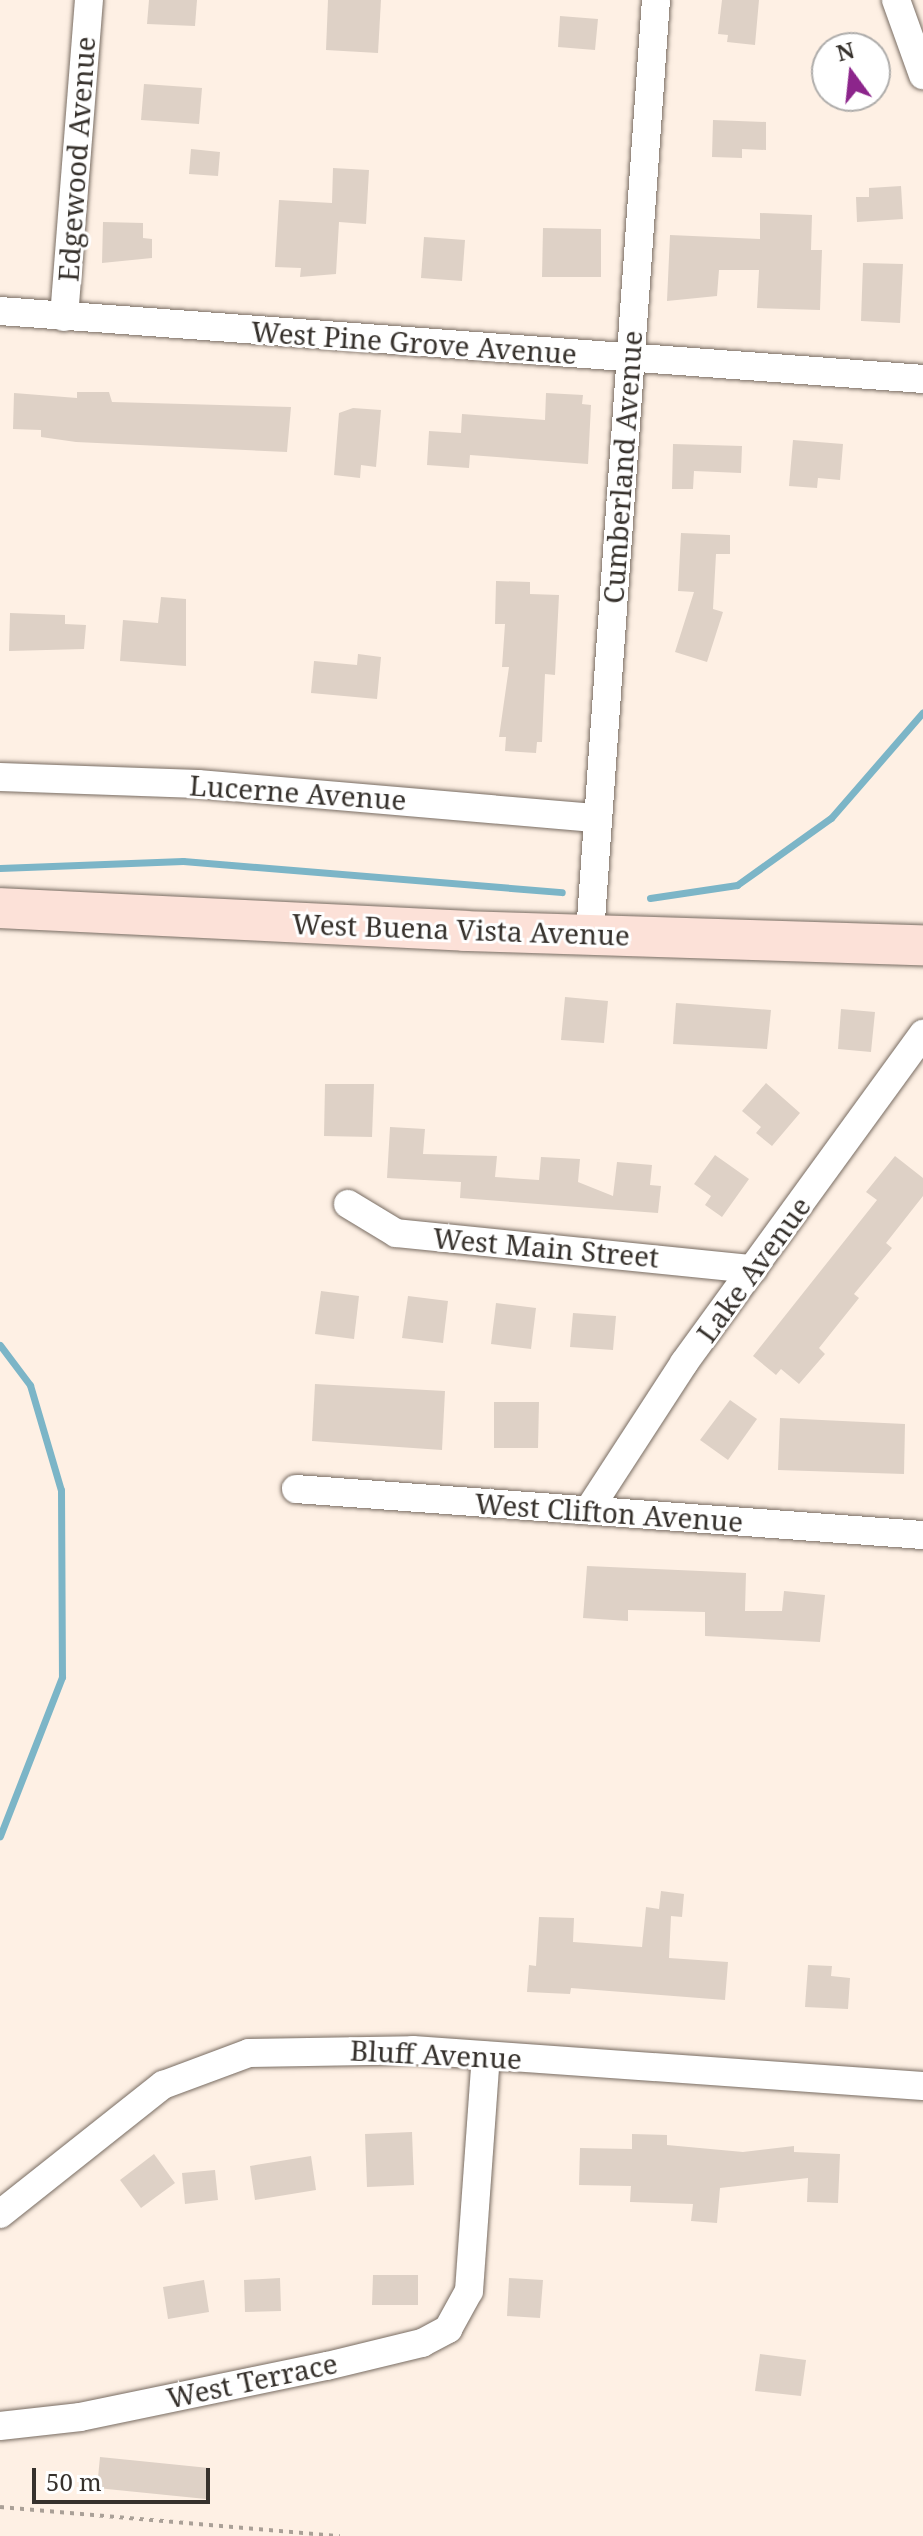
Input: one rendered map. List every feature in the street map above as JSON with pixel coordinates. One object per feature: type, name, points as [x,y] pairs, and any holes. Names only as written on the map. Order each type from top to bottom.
[{"type":"street","name":"Edgewood Avenue","points":[[64,317],[89,0]]},
{"type":"street","name":"Cumberland Avenue","points":[[590,934],[595,818],[656,0]]},
{"type":"street","points":[[896,0],[922,66]]},
{"type":"street","name":"West Pine Grove Avenue","points":[[0,311],[923,379]]},
{"type":"street","name":"Lucerne Avenue","points":[[0,777],[198,784],[595,818]]},
{"type":"street","name":"West Buena Vista Avenue","points":[[0,908],[923,945]]},
{"type":"street","name":"Lake Avenue","points":[[590,1508],[684,1363],[923,1034]]},
{"type":"street","name":"West Main Street","points":[[348,1204],[396,1233],[753,1269]]},
{"type":"street","name":"West Clifton Avenue","points":[[296,1489],[590,1508],[923,1535]]},
{"type":"street","name":"Bluff Avenue","points":[[0,2214],[137,2102],[219,2060],[279,2049],[334,2048],[486,2056],[923,2086]]},
{"type":"street","name":"West Terrace","points":[[0,2426],[80,2417],[422,2343],[458,2318],[470,2283],[486,2056]]},
{"type":"path","points":[[0,2507],[340,2536]]},
{"type":"building","points":[[149,0],[197,0],[195,26],[147,24]]},
{"type":"building","points":[[328,0],[381,0],[378,53],[326,50]]},
{"type":"building","points":[[722,0],[759,0],[755,45],[727,42],[728,35],[718,34]]},
{"type":"building","points":[[560,16],[598,19],[595,50],[558,47]]},
{"type":"building","points":[[144,84],[202,88],[199,124],[141,120]]},
{"type":"building","points":[[713,120],[766,122],[766,150],[742,149],[742,158],[712,157]]},
{"type":"building","points":[[191,149],[220,152],[218,176],[189,174]]},
{"type":"building","points":[[333,168],[369,170],[366,224],[339,222],[336,274],[300,277],[301,268],[275,267],[279,200],[332,203]]},
{"type":"building","points":[[901,186],[903,219],[857,222],[856,197],[869,197],[869,188]]},
{"type":"building","points":[[760,213],[812,215],[811,250],[822,250],[820,310],[757,308],[759,270],[719,270],[717,296],[667,301],[670,235],[760,239]]},
{"type":"building","points":[[103,222],[143,223],[143,238],[152,239],[152,258],[102,263]]},
{"type":"building","points":[[543,228],[601,229],[601,277],[542,277]]},
{"type":"building","points":[[424,237],[465,240],[462,281],[421,278]]},
{"type":"building","points":[[863,263],[903,264],[900,323],[861,321]]},
{"type":"building","points":[[77,392],[109,392],[112,402],[291,407],[287,452],[76,442],[41,437],[41,430],[13,429],[14,393],[77,398]]},
{"type":"building","points":[[546,393],[583,395],[582,404],[591,405],[588,464],[470,455],[469,468],[427,465],[429,431],[461,433],[462,414],[545,420]]},
{"type":"building","points":[[353,408],[381,410],[376,467],[361,465],[360,478],[334,475],[339,413]]},
{"type":"building","points":[[793,440],[843,444],[840,480],[818,478],[817,488],[789,486]]},
{"type":"building","points":[[673,444],[742,446],[741,473],[694,471],[693,489],[672,489]]},
{"type":"building","points":[[681,533],[730,535],[730,554],[716,554],[713,609],[723,612],[707,662],[675,652],[694,592],[678,591]]},
{"type":"building","points":[[496,581],[530,582],[530,594],[559,595],[555,675],[545,674],[542,742],[537,742],[536,753],[505,751],[506,737],[499,737],[509,667],[502,667],[505,624],[495,624]]},
{"type":"building","points":[[161,597],[186,599],[186,666],[120,661],[123,620],[158,623]]},
{"type":"building","points":[[10,613],[65,615],[65,624],[86,625],[84,649],[9,651]]},
{"type":"building","points":[[358,654],[381,657],[377,699],[311,693],[314,661],[357,665]]},
{"type":"building","points":[[565,997],[608,1001],[604,1043],[561,1040]]},
{"type":"building","points":[[676,1003],[771,1010],[767,1049],[673,1044]]},
{"type":"building","points":[[841,1009],[875,1012],[871,1052],[838,1049]]},
{"type":"building","points":[[766,1083],[800,1113],[772,1146],[756,1133],[761,1127],[742,1111]]},
{"type":"building","points":[[325,1084],[374,1084],[372,1137],[324,1136]]},
{"type":"building","points":[[390,1127],[425,1129],[423,1154],[497,1156],[495,1177],[539,1180],[541,1157],[580,1159],[578,1182],[613,1196],[617,1162],[652,1165],[650,1185],[661,1186],[658,1213],[460,1198],[461,1182],[387,1178]]},
{"type":"building","points":[[715,1155],[749,1179],[722,1217],[705,1205],[711,1196],[694,1184]]},
{"type":"building","points":[[895,1156],[923,1178],[923,1196],[886,1243],[892,1248],[854,1294],[859,1298],[819,1348],[825,1354],[799,1384],[781,1369],[776,1375],[753,1356],[877,1200],[866,1192]]},
{"type":"building","points":[[321,1291],[359,1296],[354,1339],[315,1334]]},
{"type":"building","points":[[408,1296],[448,1301],[443,1343],[402,1338]]},
{"type":"building","points":[[496,1303],[536,1308],[531,1349],[491,1344]]},
{"type":"building","points":[[573,1313],[616,1316],[613,1350],[570,1347]]},
{"type":"building","points":[[315,1384],[445,1391],[442,1450],[312,1441]]},
{"type":"building","points":[[730,1400],[757,1419],[728,1460],[700,1440]]},
{"type":"building","points":[[494,1402],[539,1402],[538,1448],[494,1448]]},
{"type":"building","points":[[780,1418],[905,1424],[904,1474],[778,1470]]},
{"type":"building","points":[[587,1566],[746,1573],[745,1611],[782,1611],[784,1591],[825,1595],[820,1642],[705,1636],[705,1612],[628,1610],[628,1621],[583,1618]]},
{"type":"building","points":[[661,1891],[684,1894],[682,1917],[671,1916],[669,1958],[728,1962],[725,2000],[571,1988],[570,1994],[527,1992],[529,1965],[536,1966],[539,1917],[574,1918],[573,1942],[642,1947],[646,1907],[659,1909]]},
{"type":"building","points":[[808,1965],[832,1966],[831,1976],[850,1978],[848,2009],[805,2007]]},
{"type":"building","points":[[412,2132],[414,2185],[367,2187],[365,2134]]},
{"type":"building","points":[[632,2134],[667,2135],[667,2145],[743,2152],[794,2146],[794,2152],[840,2154],[838,2203],[807,2202],[808,2178],[720,2188],[717,2223],[691,2221],[693,2204],[630,2202],[631,2186],[579,2185],[580,2148],[632,2149]]},
{"type":"building","points":[[154,2154],[175,2183],[141,2208],[120,2180]]},
{"type":"building","points":[[311,2156],[316,2190],[255,2200],[250,2166]]},
{"type":"building","points":[[215,2170],[218,2200],[185,2204],[182,2173]]},
{"type":"building","points":[[373,2275],[418,2275],[418,2305],[372,2305]]},
{"type":"building","points":[[280,2278],[281,2311],[245,2312],[244,2280]]},
{"type":"building","points":[[509,2278],[543,2280],[540,2318],[507,2316]]},
{"type":"building","points":[[204,2280],[209,2312],[168,2319],[163,2287]]},
{"type":"building","points":[[760,2354],[806,2360],[801,2396],[755,2391]]},
{"type":"building","points":[[100,2457],[209,2468],[206,2499],[97,2488]]},
{"type":"waterway","points":[[650,898],[737,885],[831,818],[923,712]]},
{"type":"waterway","points":[[0,868],[183,861],[562,892]]},
{"type":"waterway","points":[[0,1345],[30,1385],[61,1490],[62,1677],[0,1836]]}]
